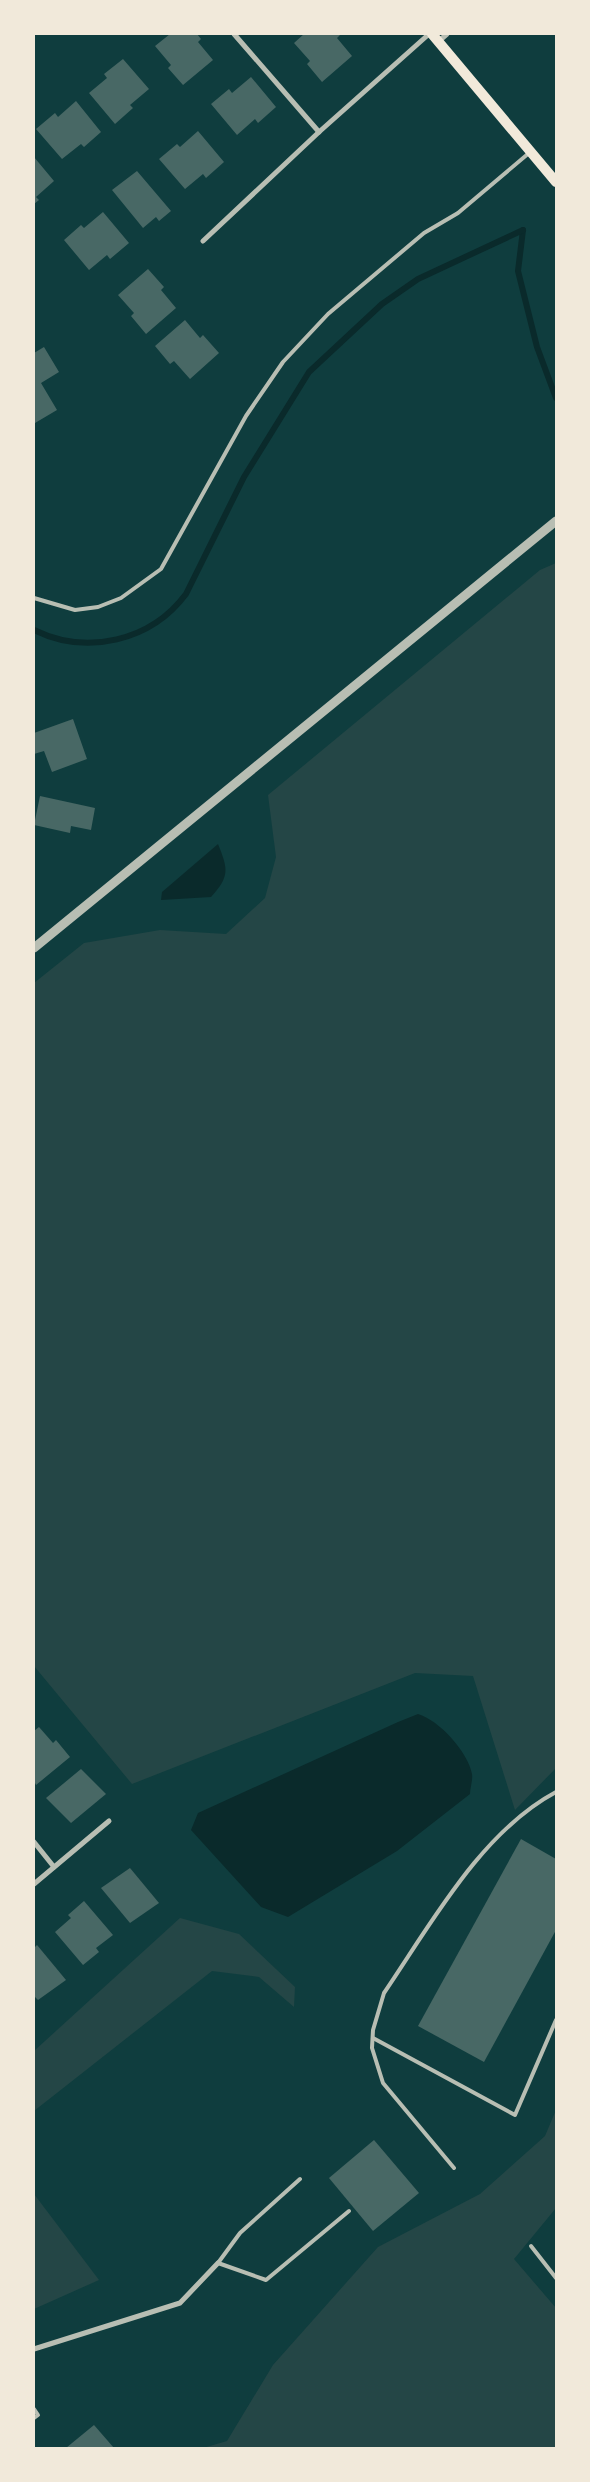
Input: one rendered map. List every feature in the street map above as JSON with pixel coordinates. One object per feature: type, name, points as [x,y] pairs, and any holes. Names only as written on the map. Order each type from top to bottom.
[{"type":"main road","points":[[433,36],[556,182]]},
{"type":"street","points":[[234,34],[319,132]]},
{"type":"street","points":[[203,241],[319,132],[433,36],[447,34]]},
{"type":"street","points":[[34,948],[556,521]]},
{"type":"street","points":[[34,1884],[109,1821]]},
{"type":"street","points":[[34,1842],[54,1867]]},
{"type":"street","points":[[34,2349],[180,2303],[218,2263]]},
{"type":"lane","points":[[34,598],[75,610],[98,607],[121,598],[162,569],[246,416],[283,362],[328,314],[424,233],[458,214],[530,152]]},
{"type":"lane","points":[[454,2168],[382,2083],[372,2048],[384,1993],[467,1872],[508,1829],[544,1799],[556,1792]]},
{"type":"lane","points":[[373,2038],[516,2115],[556,2020]]},
{"type":"lane","points":[[300,2179],[240,2233],[218,2263],[266,2280],[349,2211]]},
{"type":"lane","points":[[531,2246],[556,2278]]},
{"type":"lane","points":[[34,2409],[38,2415],[34,2418]]},
{"type":"shaded area","points":[[556,563],[556,1768],[515,1810],[473,1676],[415,1673],[132,1784],[34,1666],[34,983],[84,943],[160,930],[226,934],[265,898],[276,857],[268,795],[540,570]]},
{"type":"shaded area","points":[[218,844],[224,860],[225,872],[222,883],[211,897],[161,900],[162,892]]},
{"type":"shaded area","points":[[418,1714],[426,1717],[443,1730],[465,1756],[472,1774],[470,1794],[397,1851],[288,1917],[261,1907],[191,1830],[198,1813]]},
{"type":"shaded area","points":[[180,1918],[239,1934],[295,1987],[294,2007],[259,1977],[212,1971],[34,2111],[34,2051]]},
{"type":"shaded area","points":[[556,2110],[556,2208],[514,2259],[556,2308],[556,2448],[203,2448],[227,2441],[273,2365],[378,2247],[480,2194],[545,2136]]},
{"type":"shaded area","points":[[34,2194],[99,2280],[34,2309]]},
{"type":"building","points":[[170,34],[197,34],[201,39],[198,42],[213,60],[183,85],[168,68],[171,65],[155,46]]},
{"type":"building","points":[[304,34],[339,34],[337,38],[352,56],[322,82],[307,64],[310,61],[294,43]]},
{"type":"building","points":[[123,59],[149,89],[130,105],[133,108],[115,124],[89,93],[107,78],[104,74]]},
{"type":"building","points":[[251,77],[276,107],[258,123],[255,119],[237,135],[211,104],[229,89],[232,93]]},
{"type":"building","points":[[76,101],[101,132],[84,147],[81,144],[62,159],[36,129],[55,113],[58,117]]},
{"type":"building","points":[[198,131],[224,162],[206,178],[203,174],[185,189],[159,159],[177,144],[180,147]]},
{"type":"building","points":[[34,157],[54,181],[36,197],[39,200],[34,204]]},
{"type":"building","points":[[137,171],[171,211],[159,221],[156,217],[143,228],[112,190]]},
{"type":"building","points":[[103,212],[129,243],[110,259],[107,255],[89,270],[64,240],[81,225],[84,228]]},
{"type":"building","points":[[148,269],[164,287],[161,290],[176,308],[146,334],[131,316],[134,313],[118,295]]},
{"type":"building","points":[[185,320],[200,338],[203,335],[219,353],[190,379],[174,361],[170,364],[155,346]]},
{"type":"building","points":[[44,347],[59,372],[41,383],[57,410],[35,423],[34,353]]},
{"type":"building","points":[[73,719],[87,759],[52,772],[44,751],[34,754],[34,733]]},
{"type":"building","points":[[40,796],[95,808],[91,830],[71,826],[70,833],[34,825]]},
{"type":"building","points":[[39,1727],[53,1743],[56,1740],[70,1757],[36,1785],[34,1781],[34,1731]]},
{"type":"building","points":[[81,1769],[106,1794],[71,1823],[46,1798]]},
{"type":"building","points":[[521,1839],[556,1859],[556,1930],[484,2062],[418,2026]]},
{"type":"building","points":[[130,1868],[159,1903],[130,1923],[101,1888]]},
{"type":"building","points":[[84,1901],[113,1935],[96,1948],[99,1952],[83,1965],[55,1932],[71,1918],[68,1915]]},
{"type":"building","points":[[37,1945],[66,1980],[38,2000],[34,1996],[34,1948]]},
{"type":"building","points":[[374,2140],[419,2193],[373,2231],[329,2178]]},
{"type":"building","points":[[94,2425],[114,2448],[66,2448]]},
{"type":"waterway","points":[[523,230],[518,271],[537,347],[556,398]]},
{"type":"waterway","points":[[34,630],[54,638],[75,642],[117,639],[136,633],[155,623],[172,610],[186,594],[244,477],[309,372],[382,304],[418,279],[523,230]]}]
